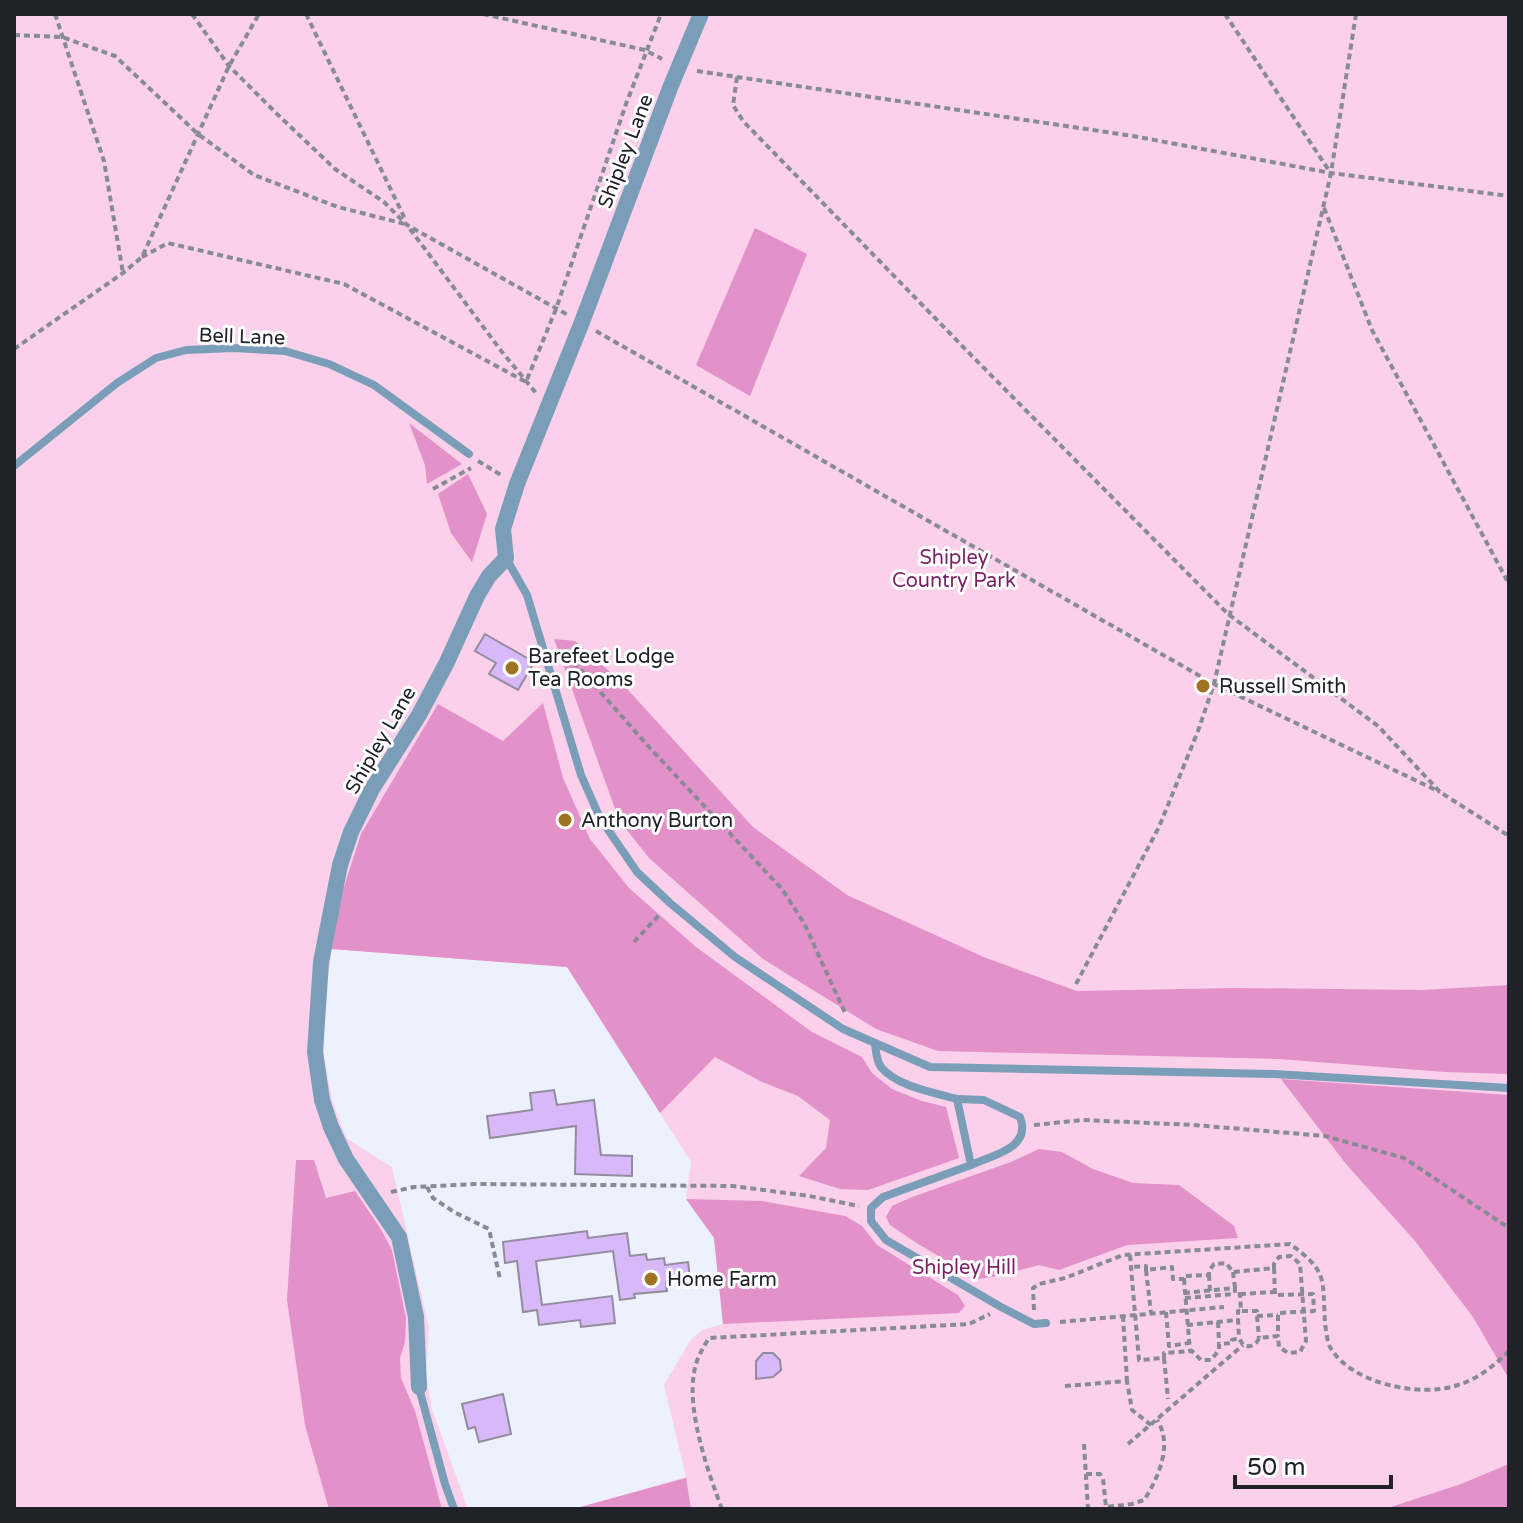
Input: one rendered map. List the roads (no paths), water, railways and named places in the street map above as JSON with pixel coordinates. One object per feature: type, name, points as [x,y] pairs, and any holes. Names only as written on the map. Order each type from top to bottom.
[{"type":"street","name":"Shipley Lane","points":[[419,1387],[416,1317],[399,1237],[346,1159],[322,1100],[315,1052],[321,962],[340,865],[351,832],[372,789],[419,715],[477,596],[489,576],[506,558],[503,529],[517,484],[701,14]]},
{"type":"lane","name":"Bell Lane","points":[[14,466],[117,383],[156,358],[186,350],[233,348],[285,351],[329,364],[374,385],[469,454]]},
{"type":"lane","points":[[506,558],[527,595],[581,775],[600,818],[637,872],[735,957],[843,1029],[930,1067],[1274,1074],[1509,1088]]},
{"type":"lane","points":[[875,1043],[882,1069],[912,1087],[957,1099],[984,1100],[1020,1117],[1024,1133],[1015,1145],[971,1165],[883,1197],[871,1208],[871,1221],[886,1240],[1001,1307],[1034,1324],[1046,1323]]},
{"type":"lane","points":[[957,1099],[971,1165]]},
{"type":"lane","name":"Shipley Lane","points":[[419,1387],[454,1509]]},
{"type":"place","name":"Barefeet Lodge Tea Rooms","points":[[512,668]]},
{"type":"place","name":"Russell Smith","points":[[1203,686]]},
{"type":"place","name":"Anthony Burton","points":[[565,820]]},
{"type":"place","name":"Home Farm","points":[[651,1279]]},
{"type":"park label","name":"Shipley Country Park","points":[[954,568]]},
{"type":"park label","name":"Shipley Hill","points":[[964,1267]]}]
